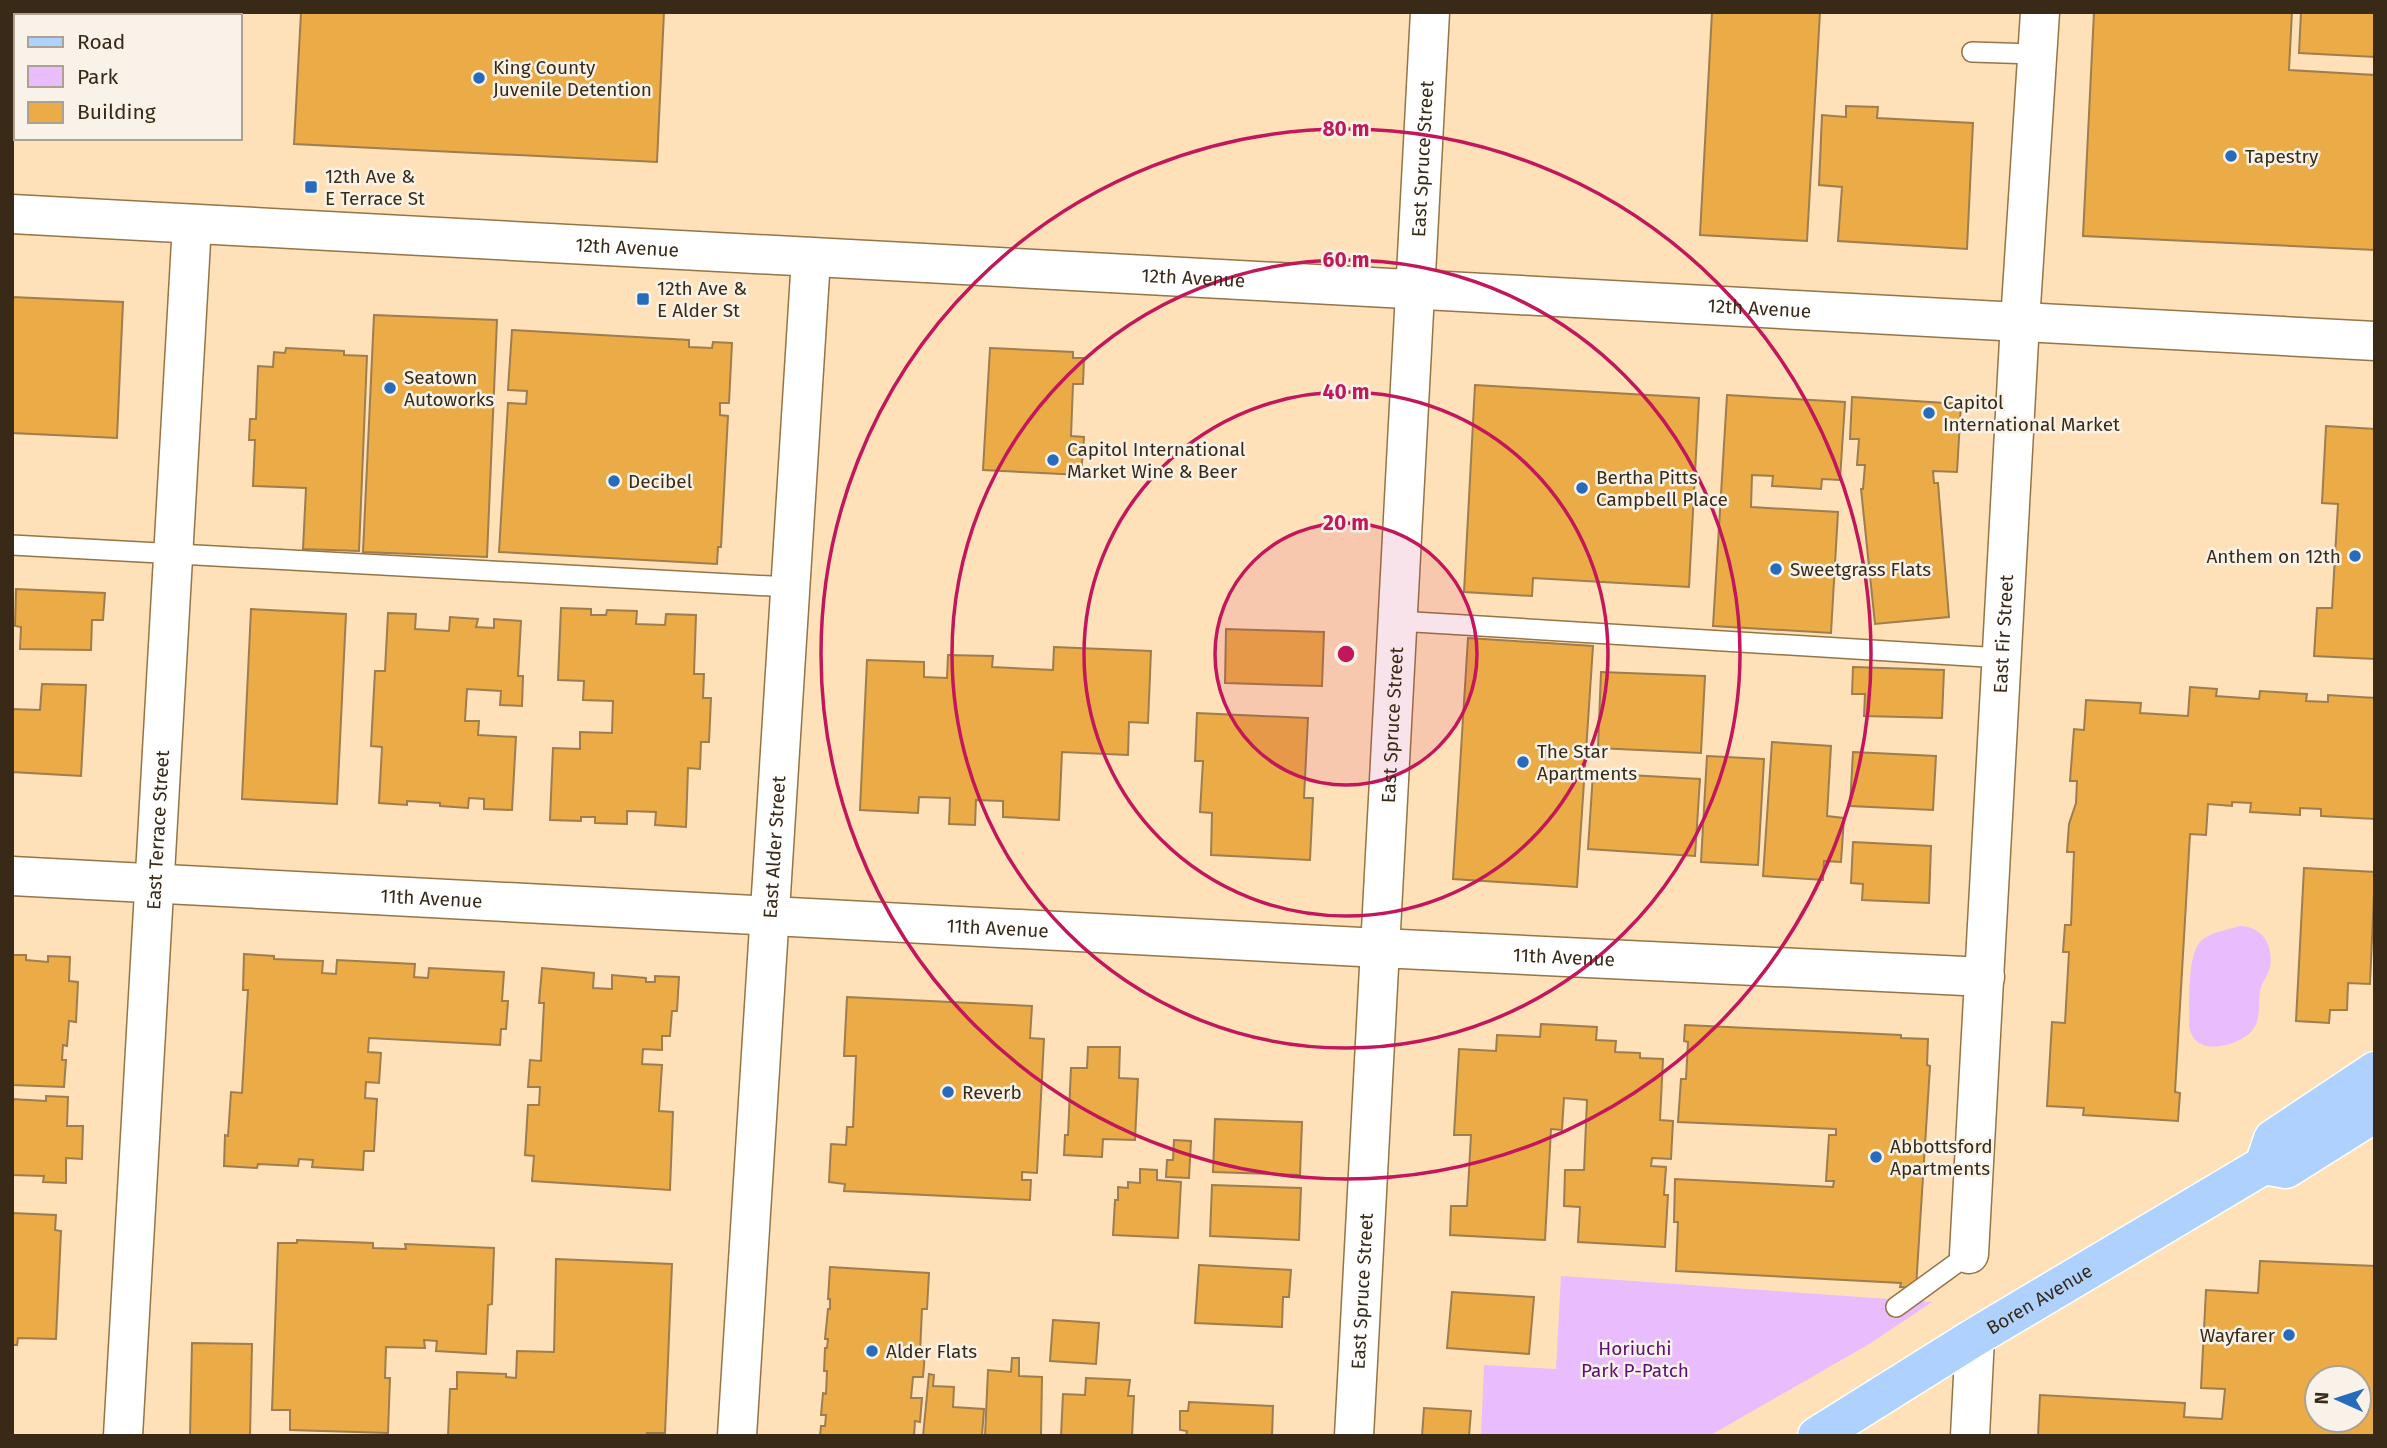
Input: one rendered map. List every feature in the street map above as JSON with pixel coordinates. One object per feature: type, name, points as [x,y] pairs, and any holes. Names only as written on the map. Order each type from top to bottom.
[{"type":"main road","points":[[2264,1165],[2273,1139],[2375,1071]]},
{"type":"main road","name":"Boren Avenue","points":[[1817,1436],[1975,1337],[2264,1165],[2286,1169],[2375,1113]]},
{"type":"street","name":"East Spruce Street","points":[[1354,1436],[1430,12]]},
{"type":"street","name":"East Fir Street","points":[[1969,1254],[2020,322],[2040,12]]},
{"type":"street","name":"12th Avenue","points":[[12,214],[2375,341]]},
{"type":"street","name":"East Terrace Street","points":[[123,1436],[192,224]]},
{"type":"street","name":"East Alder Street","points":[[737,1436],[811,258]]},
{"type":"street","name":"11th Avenue","points":[[12,876],[1985,977]]},
{"type":"street","points":[[1970,1436],[1975,1337]]},
{"type":"lane","points":[[1972,52],[2037,54]]},
{"type":"lane","points":[[12,545],[789,587]]},
{"type":"lane","points":[[1398,621],[2002,658]]},
{"type":"lane","points":[[1896,1307],[1969,1254]]},
{"type":"green space","points":[[2239,926],[2260,933],[2270,951],[2270,967],[2261,989],[2258,1019],[2250,1033],[2238,1041],[2222,1046],[2207,1046],[2196,1041],[2189,1027],[2193,956],[2206,937]]},
{"type":"green space","name":"Horiuchi Park P-Patch","points":[[1561,1276],[1932,1302],[1871,1343],[1709,1436],[1481,1436],[1484,1365],[1556,1369]]},
{"type":"building","name":"King County Juvenile Detention","points":[[301,12],[664,12],[657,162],[294,144]]},
{"type":"building","points":[[1712,12],[1820,12],[1807,241],[1700,235]]},
{"type":"building","name":"Tapestry","points":[[2094,12],[2292,12],[2289,70],[2375,75],[2375,250],[2083,236]]},
{"type":"building","points":[[2301,12],[2375,12],[2375,57],[2299,53]]},
{"type":"building","points":[[1846,106],[1878,107],[1877,118],[1973,123],[1967,249],[1838,241],[1842,187],[1819,185],[1822,115],[1846,117]]},
{"type":"building","points":[[12,297],[123,302],[117,438],[12,433]]},
{"type":"building","points":[[374,315],[497,320],[487,557],[363,552]]},
{"type":"building","name":"Decibel","points":[[512,330],[689,340],[689,347],[712,348],[713,342],[732,343],[729,403],[720,403],[720,415],[728,416],[721,547],[718,547],[717,564],[499,552],[508,403],[526,404],[527,391],[508,390]]},
{"type":"building","points":[[286,348],[344,351],[344,355],[367,356],[359,551],[303,549],[306,488],[253,486],[255,440],[249,440],[250,419],[256,419],[258,366],[273,367],[274,352],[285,353]]},
{"type":"building","points":[[990,348],[1073,352],[1073,358],[1084,358],[1083,384],[1073,384],[1071,436],[1084,437],[1081,475],[983,470]]},
{"type":"building","name":"Bertha Pitts Campbell Place","points":[[1475,385],[1699,398],[1689,587],[1533,578],[1532,596],[1464,592]]},
{"type":"building","name":"Sweetgrass Flats","points":[[1727,395],[1845,402],[1840,480],[1822,479],[1821,489],[1772,486],[1773,476],[1752,475],[1751,507],[1838,512],[1831,633],[1713,626]]},
{"type":"building","points":[[1852,397],[1961,404],[1957,472],[1933,471],[1934,483],[1938,483],[1949,617],[1875,624],[1861,489],[1865,465],[1857,465],[1859,439],[1850,439]]},
{"type":"building","name":"Anthem on 12th","points":[[2326,426],[2375,429],[2375,659],[2314,656],[2317,608],[2332,608],[2338,504],[2322,503]]},
{"type":"building","points":[[16,589],[105,593],[103,620],[92,620],[91,650],[20,649],[21,627],[15,626]]},
{"type":"building","points":[[561,608],[591,609],[591,615],[606,615],[607,610],[637,611],[636,624],[665,625],[666,614],[696,615],[694,674],[704,674],[703,698],[711,698],[709,742],[701,742],[700,769],[688,768],[686,827],[655,825],[656,812],[627,811],[627,824],[595,823],[595,817],[581,817],[581,821],[550,820],[553,748],[580,749],[580,732],[612,733],[613,701],[583,700],[584,681],[558,680]]},
{"type":"building","points":[[251,609],[346,614],[337,804],[242,799]]},
{"type":"building","points":[[388,613],[416,614],[415,629],[449,631],[450,617],[478,619],[476,627],[494,628],[494,619],[521,621],[518,676],[523,676],[522,706],[500,705],[501,691],[467,689],[465,721],[479,721],[478,735],[516,737],[512,810],[484,809],[484,799],[469,798],[468,808],[407,801],[407,805],[379,803],[382,747],[371,746],[375,671],[385,671]]},
{"type":"building","points":[[1226,629],[1324,632],[1322,686],[1225,683]]},
{"type":"building","name":"The Star Apartments","points":[[1468,638],[1593,646],[1577,887],[1453,879]]},
{"type":"building","points":[[1054,647],[1151,651],[1148,723],[1129,722],[1128,755],[1062,752],[1059,820],[1003,817],[1003,801],[976,800],[975,825],[949,824],[950,798],[919,797],[918,813],[860,810],[867,660],[924,662],[924,677],[947,678],[948,655],[993,656],[992,667],[1053,670]]},
{"type":"building","points":[[1853,667],[1944,670],[1942,718],[1864,716],[1865,694],[1852,694]]},
{"type":"building","points":[[1601,672],[1705,676],[1701,753],[1598,748]]},
{"type":"building","points":[[42,684],[86,685],[81,776],[12,772],[12,709],[40,710]]},
{"type":"building","points":[[2190,687],[2217,689],[2216,696],[2259,699],[2260,691],[2307,694],[2306,701],[2328,702],[2328,695],[2375,698],[2375,819],[2321,816],[2321,809],[2300,808],[2300,815],[2250,812],[2251,803],[2232,802],[2232,806],[2208,804],[2206,835],[2190,834],[2175,1092],[2180,1093],[2178,1121],[2083,1115],[2084,1108],[2047,1106],[2052,1022],[2065,1023],[2069,952],[2063,952],[2065,925],[2071,925],[2074,852],[2067,852],[2077,781],[2070,781],[2074,729],[2084,730],[2086,700],[2141,703],[2140,713],[2188,716]]},
{"type":"building","points":[[1197,713],[1308,718],[1304,798],[1313,798],[1310,860],[1211,855],[1212,813],[1200,812],[1203,761],[1195,761]]},
{"type":"building","points":[[1772,742],[1831,746],[1827,816],[1844,818],[1841,862],[1824,861],[1823,880],[1763,876]]},
{"type":"building","points":[[1853,752],[1936,756],[1933,810],[1850,806]]},
{"type":"building","points":[[1707,756],[1764,759],[1758,865],[1701,862]]},
{"type":"building","points":[[1593,773],[1700,779],[1695,856],[1588,849]]},
{"type":"building","points":[[1853,842],[1931,846],[1929,903],[1862,900],[1863,884],[1851,883]]},
{"type":"building","points":[[2304,868],[2375,872],[2370,984],[2348,983],[2347,1010],[2330,1010],[2329,1023],[2296,1021]]},
{"type":"building","points":[[244,954],[274,956],[274,959],[323,961],[322,973],[336,974],[337,960],[415,964],[414,977],[428,978],[429,968],[504,972],[502,1001],[508,1001],[506,1029],[501,1029],[500,1045],[369,1038],[368,1052],[381,1053],[379,1083],[366,1082],[365,1098],[377,1099],[374,1151],[364,1151],[363,1170],[312,1167],[313,1160],[299,1159],[298,1166],[224,1166],[231,1092],[242,1093],[248,990],[243,990]]},
{"type":"building","points":[[12,955],[26,955],[26,960],[48,962],[48,956],[70,957],[69,981],[78,982],[76,1022],[69,1021],[67,1046],[63,1045],[62,1060],[66,1060],[64,1087],[12,1085]]},
{"type":"building","points":[[542,968],[594,973],[593,988],[612,989],[612,975],[646,978],[646,982],[655,982],[655,976],[679,977],[677,1011],[672,1011],[670,1036],[662,1036],[662,1050],[643,1049],[642,1064],[662,1065],[659,1111],[673,1112],[670,1190],[532,1181],[534,1156],[525,1155],[528,1105],[539,1105],[540,1087],[528,1087],[530,1060],[541,1061],[544,1003],[539,1003]]},
{"type":"building","name":"Reverb","points":[[847,997],[1032,1006],[1030,1038],[1044,1039],[1037,1173],[1022,1172],[1022,1180],[1031,1180],[1030,1200],[844,1191],[845,1184],[829,1182],[831,1144],[846,1145],[847,1127],[853,1127],[856,1056],[844,1056]]},
{"type":"building","points":[[1541,1024],[1597,1027],[1596,1040],[1616,1041],[1615,1052],[1640,1053],[1640,1058],[1663,1059],[1660,1120],[1673,1121],[1671,1159],[1652,1158],[1651,1166],[1666,1167],[1664,1195],[1668,1195],[1665,1247],[1578,1242],[1580,1207],[1564,1206],[1565,1170],[1584,1170],[1587,1100],[1564,1098],[1562,1130],[1551,1129],[1545,1240],[1450,1235],[1451,1206],[1467,1206],[1471,1135],[1454,1135],[1459,1049],[1496,1051],[1497,1035],[1540,1037]]},
{"type":"building","name":"Abbottsford Apartments","points":[[1685,1025],[1901,1035],[1901,1038],[1928,1039],[1927,1065],[1930,1066],[1916,1288],[1900,1287],[1901,1283],[1676,1271],[1678,1222],[1674,1222],[1675,1179],[1833,1187],[1834,1181],[1826,1181],[1829,1135],[1836,1135],[1836,1129],[1678,1122],[1681,1079],[1686,1079],[1688,1042],[1684,1041]]},
{"type":"building","points":[[1088,1047],[1120,1047],[1119,1078],[1138,1079],[1135,1140],[1103,1139],[1102,1157],[1064,1155],[1065,1135],[1068,1135],[1071,1068],[1087,1068]]},
{"type":"building","points":[[46,1096],[68,1097],[67,1126],[83,1126],[82,1159],[66,1158],[66,1183],[43,1182],[44,1176],[12,1175],[12,1099],[46,1101]]},
{"type":"building","points":[[1215,1119],[1302,1122],[1300,1175],[1213,1172]]},
{"type":"building","points":[[1174,1140],[1191,1141],[1189,1178],[1166,1177],[1167,1160],[1173,1160]]},
{"type":"building","points":[[1140,1169],[1157,1170],[1157,1180],[1181,1182],[1178,1238],[1113,1235],[1118,1187],[1128,1188],[1128,1182],[1140,1183]]},
{"type":"building","points":[[1212,1185],[1301,1188],[1299,1240],[1210,1236]]},
{"type":"building","points":[[12,1213],[56,1215],[55,1230],[61,1231],[56,1339],[18,1338],[17,1345],[12,1345]]},
{"type":"building","points":[[297,1240],[373,1243],[373,1248],[406,1249],[405,1244],[494,1248],[492,1304],[488,1305],[486,1354],[436,1351],[437,1341],[424,1340],[425,1348],[386,1347],[385,1378],[390,1378],[388,1433],[290,1430],[290,1410],[272,1410],[278,1243],[297,1243]]},
{"type":"building","points":[[556,1259],[672,1264],[665,1433],[647,1433],[647,1436],[448,1436],[450,1389],[457,1389],[457,1372],[506,1374],[506,1377],[516,1378],[517,1351],[554,1352]]},
{"type":"building","name":"Wayfarer","points":[[2260,1261],[2375,1266],[2375,1436],[2038,1436],[2040,1395],[2185,1403],[2184,1417],[2222,1419],[2225,1389],[2201,1388],[2206,1290],[2258,1293]]},
{"type":"building","points":[[1199,1265],[1291,1270],[1289,1297],[1283,1297],[1282,1327],[1195,1323]]},
{"type":"building","name":"Alder Flats","points":[[830,1267],[929,1273],[927,1309],[922,1309],[920,1353],[925,1353],[923,1377],[913,1377],[911,1398],[922,1398],[920,1422],[915,1421],[914,1436],[820,1436],[826,1415],[821,1415],[823,1393],[826,1394],[827,1371],[824,1371],[828,1339],[825,1339],[830,1309]]},
{"type":"building","points":[[1452,1292],[1534,1297],[1529,1354],[1447,1348]]},
{"type":"building","points":[[1053,1320],[1099,1323],[1096,1364],[1050,1361]]},
{"type":"building","points":[[192,1343],[252,1344],[250,1436],[190,1436]]},
{"type":"building","points":[[1012,1358],[1019,1358],[1019,1376],[1042,1377],[1043,1436],[985,1436],[988,1370],[1011,1372]]},
{"type":"building","points":[[929,1374],[934,1375],[933,1386],[954,1387],[953,1407],[984,1409],[982,1436],[923,1436]]},
{"type":"building","points":[[1086,1378],[1130,1380],[1128,1396],[1134,1396],[1132,1436],[1061,1436],[1063,1394],[1085,1395]]},
{"type":"building","points":[[1189,1402],[1273,1406],[1272,1436],[1186,1436],[1187,1431],[1180,1430],[1180,1411],[1188,1411]]},
{"type":"building","points":[[1424,1408],[1471,1411],[1469,1436],[1422,1436]]},
{"type":"place","name":"King County Juvenile Detention","points":[[479,78]]},
{"type":"place","name":"Tapestry","points":[[2231,156]]},
{"type":"place","name":"12th Ave & E Terrace St","points":[[311,187]]},
{"type":"place","name":"12th Ave & E Alder St","points":[[643,299]]},
{"type":"place","name":"Seatown Autoworks","points":[[390,388]]},
{"type":"place","name":"Capitol International Market","points":[[1929,413]]},
{"type":"place","name":"Capitol International Market Wine & Beer","points":[[1053,460]]},
{"type":"place","name":"Decibel","points":[[614,481]]},
{"type":"place","name":"Bertha Pitts Campbell Place","points":[[1582,488]]},
{"type":"place","name":"Anthem on 12th","points":[[2355,556]]},
{"type":"place","name":"Sweetgrass Flats","points":[[1776,569]]},
{"type":"place","name":"The Star Apartments","points":[[1523,762]]},
{"type":"place","name":"Reverb","points":[[948,1092]]},
{"type":"place","name":"Abbottsford Apartments","points":[[1876,1157]]},
{"type":"place","name":"Wayfarer","points":[[2289,1335]]},
{"type":"place","name":"Alder Flats","points":[[872,1351]]}]
